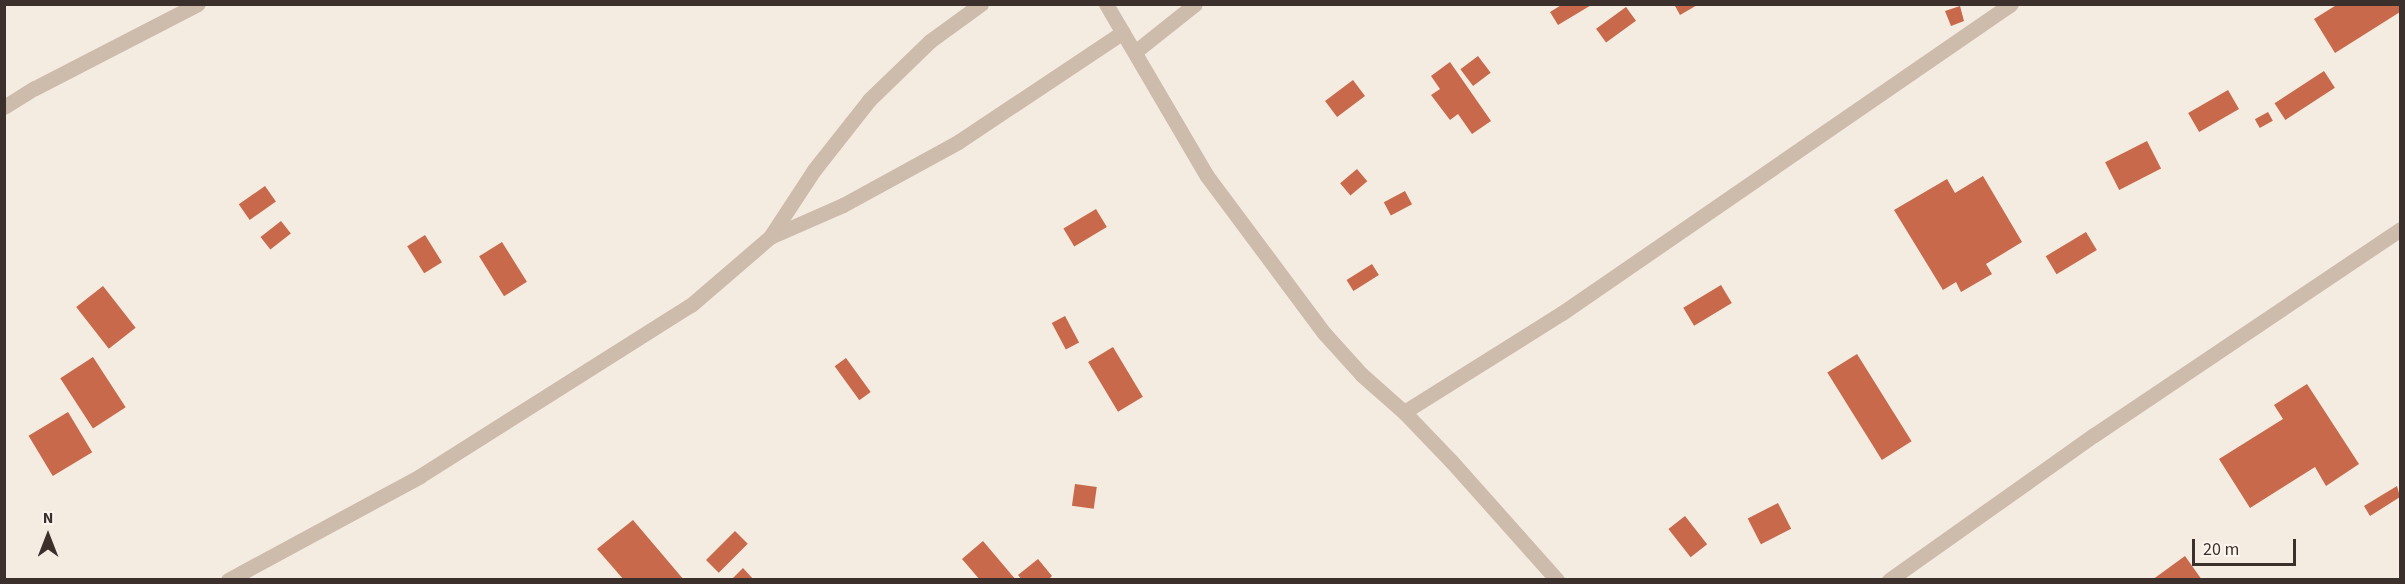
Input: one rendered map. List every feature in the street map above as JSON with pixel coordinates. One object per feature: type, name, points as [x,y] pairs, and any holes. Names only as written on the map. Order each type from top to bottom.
[{"type":"street","points":[[4,107],[35,88],[198,4]]},
{"type":"street","points":[[228,579],[420,476],[692,305],[770,237],[814,171],[869,100],[930,41],[981,4]]},
{"type":"street","points":[[1106,4],[1214,185],[1324,333],[1362,375],[1404,412],[1557,579]]},
{"type":"street","points":[[1136,51],[1195,4]]},
{"type":"street","points":[[1404,412],[1562,314],[2011,4]]},
{"type":"street","points":[[770,237],[843,205],[958,142],[1123,32]]},
{"type":"street","points":[[1889,579],[2094,435],[2400,230]]},
{"type":"building","points":[[1563,4],[1593,4],[1558,25],[1550,12]]},
{"type":"building","points":[[1674,4],[1699,4],[1680,15]]},
{"type":"building","points":[[2338,4],[2400,4],[2400,12],[2335,53],[2314,19]]},
{"type":"building","points":[[1960,6],[1964,21],[1951,26],[1945,11]]},
{"type":"building","points":[[1626,7],[1636,21],[1606,43],[1596,29]]},
{"type":"building","points":[[1478,56],[1491,73],[1473,86],[1460,69]]},
{"type":"building","points":[[1450,62],[1491,121],[1472,134],[1458,114],[1450,120],[1431,95],[1440,89],[1431,76]]},
{"type":"building","points":[[2324,71],[2335,88],[2285,120],[2275,103]]},
{"type":"building","points":[[1353,80],[1365,96],[1337,117],[1325,101]]},
{"type":"building","points":[[2228,90],[2239,109],[2199,132],[2188,113]]},
{"type":"building","points":[[2268,112],[2273,121],[2260,128],[2255,119]]},
{"type":"building","points":[[2147,141],[2161,169],[2119,190],[2105,162]]},
{"type":"building","points":[[1357,169],[1367,181],[1350,195],[1340,183]]},
{"type":"building","points":[[1983,176],[2022,242],[1986,264],[1992,274],[1961,292],[1956,282],[1943,290],[1894,210],[1947,179],[1955,193]]},
{"type":"building","points":[[265,186],[276,202],[250,220],[239,204]]},
{"type":"building","points":[[1405,191],[1412,204],[1391,216],[1384,202]]},
{"type":"building","points":[[1096,209],[1107,227],[1074,247],[1063,229]]},
{"type":"building","points":[[281,221],[291,234],[270,250],[261,237]]},
{"type":"building","points":[[2086,232],[2097,250],[2057,274],[2046,256]]},
{"type":"building","points":[[425,235],[442,262],[424,273],[407,246]]},
{"type":"building","points":[[502,242],[527,282],[504,296],[479,256]]},
{"type":"building","points":[[1372,264],[1379,275],[1353,291],[1347,280]]},
{"type":"building","points":[[1721,285],[1732,303],[1694,326],[1683,308]]},
{"type":"building","points":[[103,286],[136,328],[109,349],[76,307]]},
{"type":"building","points":[[1065,316],[1079,342],[1066,350],[1052,323]]},
{"type":"building","points":[[1113,347],[1143,397],[1118,412],[1088,362]]},
{"type":"building","points":[[1857,354],[1912,441],[1882,460],[1827,373]]},
{"type":"building","points":[[93,357],[126,407],[93,429],[60,378]]},
{"type":"building","points":[[846,358],[871,392],[859,400],[835,366]]},
{"type":"building","points":[[2307,384],[2359,464],[2326,486],[2315,467],[2250,508],[2219,459],[2283,419],[2274,405]]},
{"type":"building","points":[[68,412],[92,452],[53,476],[29,436]]},
{"type":"building","points":[[1075,484],[1097,487],[1094,509],[1072,506]]},
{"type":"building","points":[[2397,486],[2400,497],[2370,516],[2364,506]]},
{"type":"building","points":[[1778,503],[1791,529],[1761,544],[1748,518]]},
{"type":"building","points":[[1685,516],[1707,544],[1691,557],[1668,529]]},
{"type":"building","points":[[633,520],[684,580],[624,580],[597,549]]},
{"type":"building","points":[[735,531],[748,544],[719,573],[706,560]]},
{"type":"building","points":[[983,541],[1016,580],[980,580],[962,559]]},
{"type":"building","points":[[2185,556],[2202,580],[2152,580]]},
{"type":"building","points":[[1038,559],[1052,576],[1048,580],[1022,580],[1018,575]]},
{"type":"building","points":[[743,568],[754,580],[731,580]]}]
